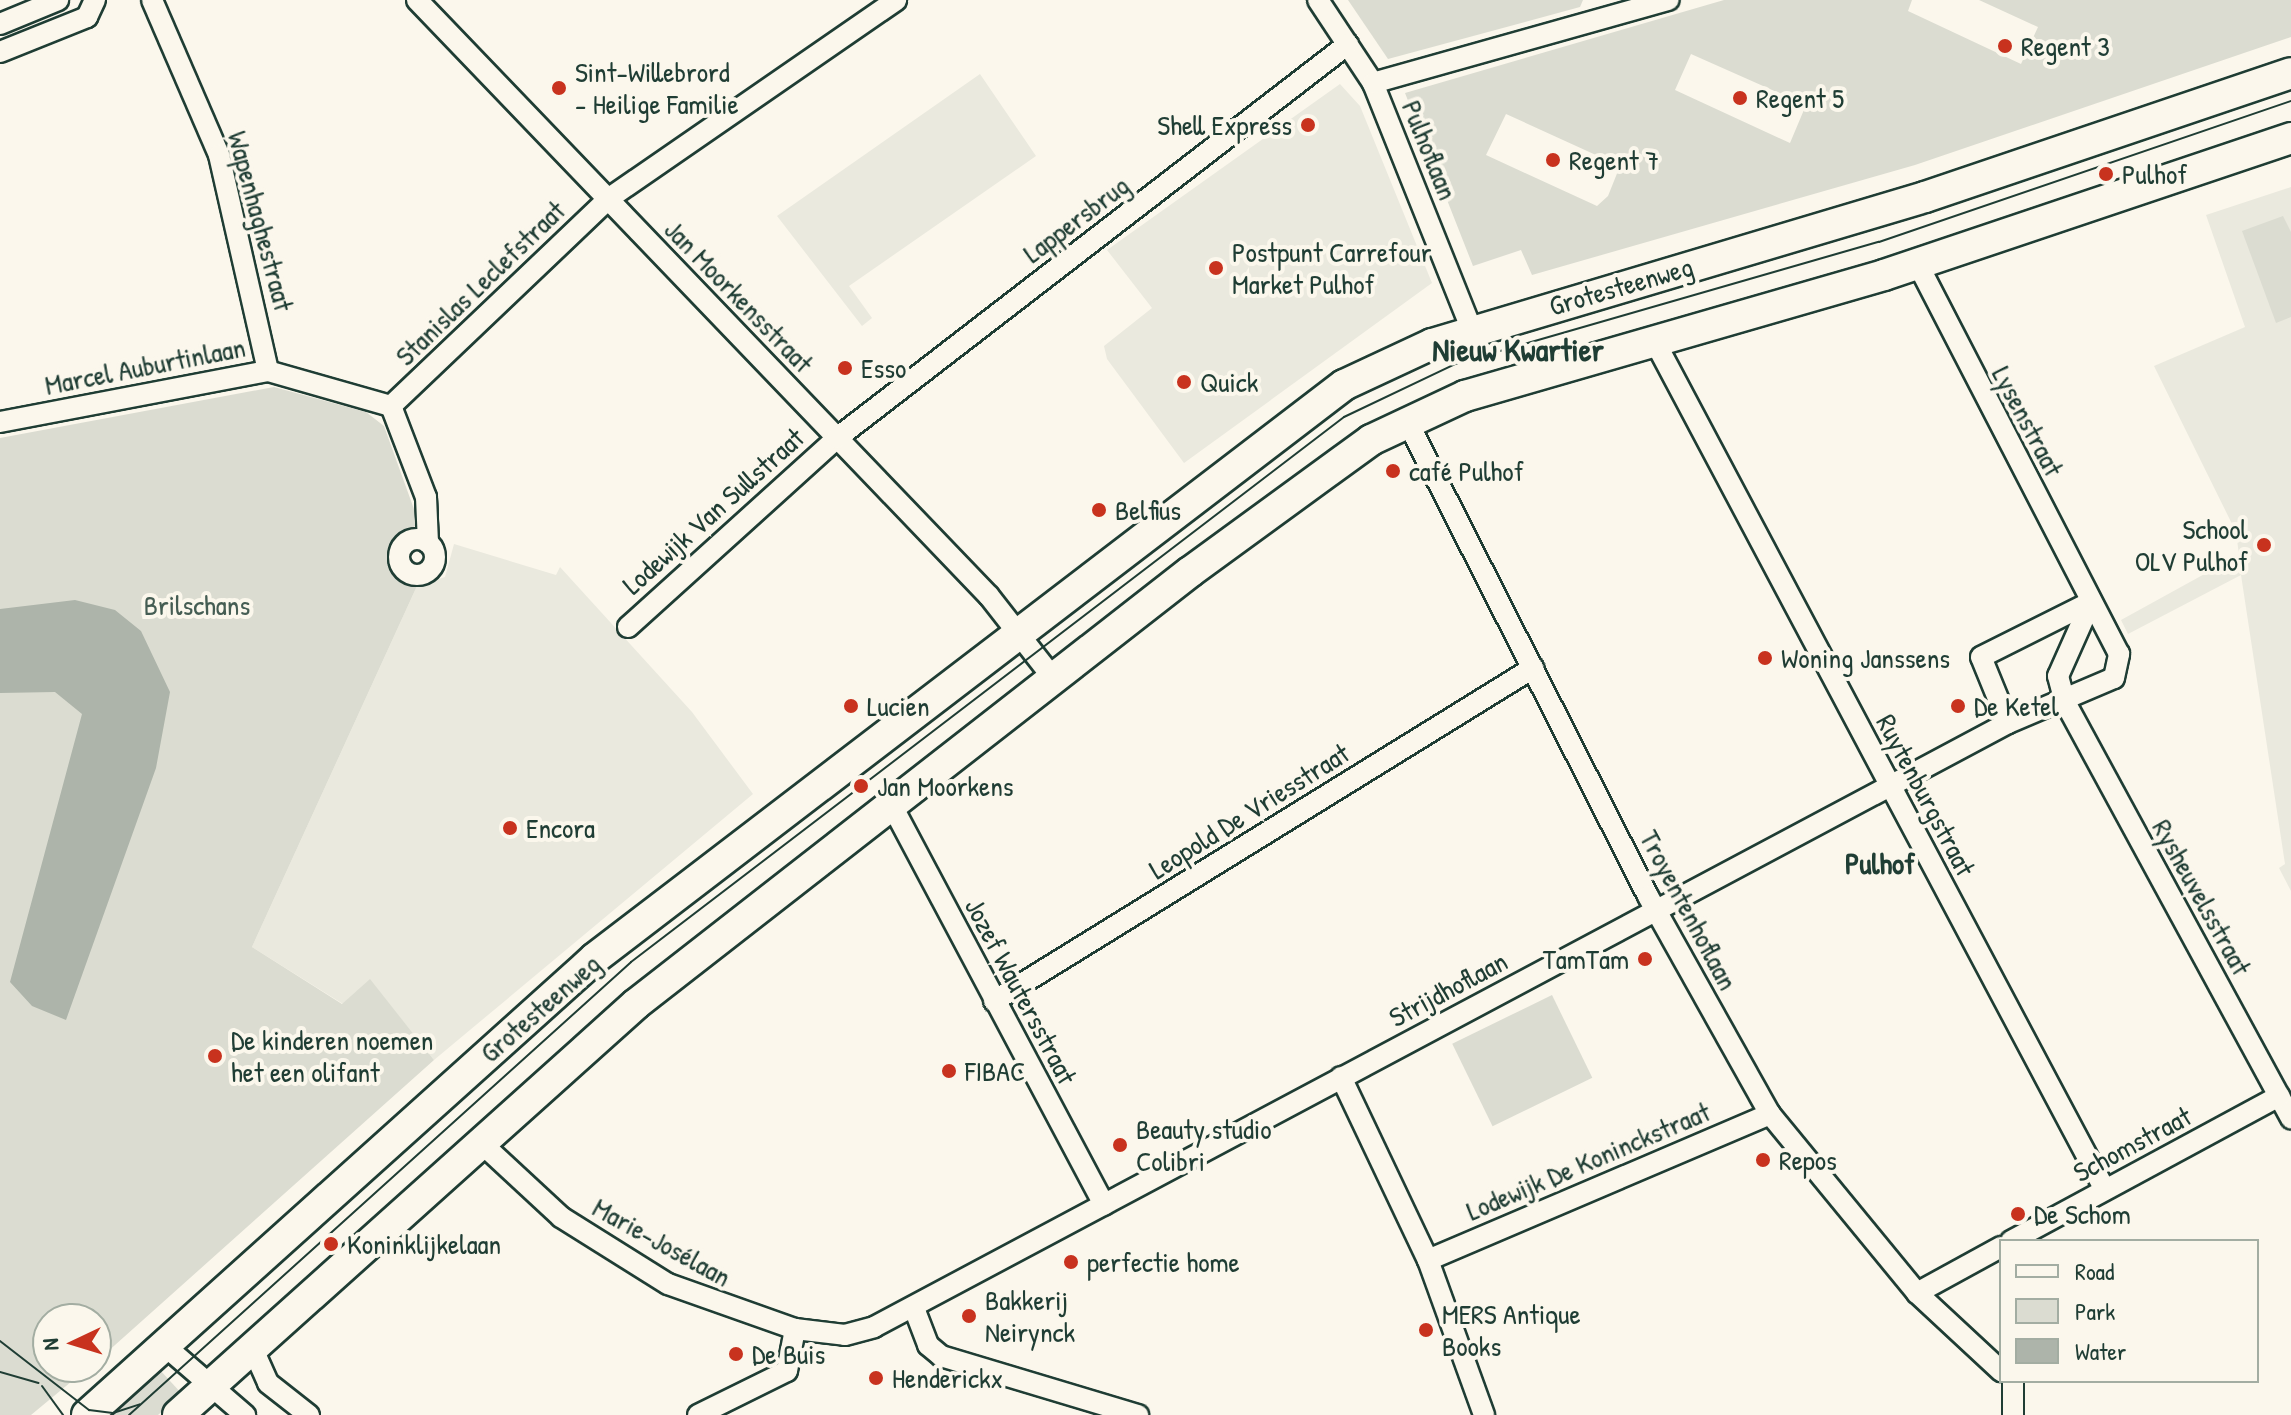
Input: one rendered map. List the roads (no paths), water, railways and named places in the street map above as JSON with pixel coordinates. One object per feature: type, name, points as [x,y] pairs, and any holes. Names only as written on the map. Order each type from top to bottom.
[{"type":"main road","name":"Grotesteenweg","points":[[87,1415],[582,970],[1318,402],[1401,356],[1472,330],[1925,197],[2291,73]]},
{"type":"main road","points":[[178,1415],[479,1141],[636,1004],[890,802],[1334,464],[1407,421],[1465,396],[1918,264],[2291,138]]},
{"type":"street","points":[[0,24],[58,0]]},
{"type":"street","points":[[0,52],[87,17],[95,0]]},
{"type":"street","name":"Wapenhaghestraat","points":[[152,0],[219,155],[268,371]]},
{"type":"street","name":"Jan Moorkensstraat","points":[[417,0],[837,438],[1018,632]]},
{"type":"street","name":"Stanislas Leclefstraat","points":[[391,406],[608,199],[896,0]]},
{"type":"street","name":"Pulhoflaan","points":[[1318,0],[1373,83],[1472,330]]},
{"type":"street","points":[[1373,83],[1617,8],[1669,0]]},
{"type":"street","name":"Lappersbrug","points":[[837,438],[1348,44]]},
{"type":"street","name":"Lysenstraat","points":[[1918,264],[2091,602],[2119,667]]},
{"type":"street","name":"Ruytenburgstraat","points":[[1654,340],[2105,1190]]},
{"type":"street","name":"Marcel Auburtinlaan","points":[[0,422],[268,371],[391,406]]},
{"type":"street","points":[[391,406],[426,497],[428,543]]},
{"type":"street","name":"Troyentenhoflaan","points":[[1407,421],[1656,911],[1770,1114],[1917,1293],[1999,1369]]},
{"type":"street","name":"Lodewijk Van Sullstraat","points":[[628,627],[837,438]]},
{"type":"street","points":[[2065,702],[2058,676],[2091,602]]},
{"type":"street","points":[[2008,723],[1981,657],[2091,602]]},
{"type":"street","points":[[1018,632],[1053,678]]},
{"type":"street","name":"Strijdhoflaan","points":[[914,1308],[2008,723],[2065,702],[2114,678],[2119,667]]},
{"type":"street","name":"Leopold De Vriesstraat","points":[[994,1001],[1533,668]]},
{"type":"street","name":"Rysheuvelsstraat","points":[[2065,702],[2291,1119]]},
{"type":"street","name":"Jozef Wautersstraat","points":[[890,802],[1104,1205]]},
{"type":"street","points":[[1341,1077],[1428,1260],[1484,1415]]},
{"type":"street","name":"Schomstraat","points":[[2015,1239],[2279,1096]]},
{"type":"street","name":"Lodewijk De Koninckstraat","points":[[1428,1260],[1770,1114]]},
{"type":"street","name":"Marie-Josélaan","points":[[479,1141],[561,1217],[632,1264],[727,1311],[795,1329],[845,1335],[914,1308]]},
{"type":"street","points":[[1917,1293],[1999,1248]]},
{"type":"street","points":[[914,1308],[928,1345],[941,1356],[1138,1415]]},
{"type":"street","points":[[698,1415],[787,1371],[795,1329]]},
{"type":"street","points":[[165,1346],[245,1415]]},
{"type":"street","points":[[253,1349],[268,1383],[309,1415]]},
{"type":"street","points":[[2013,1383],[2013,1415]]},
{"type":"water","points":[[75,600],[115,610],[141,631],[170,692],[156,768],[66,1020],[32,1006],[10,982],[82,714],[55,692],[0,693],[0,609]]},
{"type":"tram line","points":[[129,1415],[631,962],[1344,417],[1455,364],[1879,242],[2291,101]]},
{"type":"tram line","points":[[0,1341],[89,1410],[113,1413],[140,1404]]},
{"type":"tram line","points":[[0,1372],[32,1381]]},
{"type":"tram line","points":[[42,1386],[63,1415]]},
{"type":"place","name":"Regent 3","points":[[2005,46]]},
{"type":"place","name":"Sint-Willebrord - Heilige Familie","points":[[559,88]]},
{"type":"place","name":"Regent 5","points":[[1740,98]]},
{"type":"place","name":"Shell Express","points":[[1308,125]]},
{"type":"place","name":"Regent 7","points":[[1553,160]]},
{"type":"place","name":"Pulhof","points":[[2106,174]]},
{"type":"place","name":"Postpunt Carrefour Market Pulhof","points":[[1216,268]]},
{"type":"place","name":"Esso","points":[[845,368]]},
{"type":"place","name":"Quick","points":[[1184,382]]},
{"type":"place","name":"café Pulhof","points":[[1393,471]]},
{"type":"place","name":"Belfius","points":[[1099,510]]},
{"type":"place","name":"School OLV Pulhof","points":[[2264,545]]},
{"type":"place","name":"Woning Janssens","points":[[1765,658]]},
{"type":"place","name":"Lucien","points":[[851,706]]},
{"type":"place","name":"De Ketel","points":[[1958,706]]},
{"type":"place","name":"Jan Moorkens","points":[[861,786]]},
{"type":"place","name":"Encora","points":[[510,828]]},
{"type":"place","name":"TamTam","points":[[1645,959]]},
{"type":"place","name":"De kinderen noemen het een olifant","points":[[215,1056]]},
{"type":"place","name":"FIBAC","points":[[949,1071]]},
{"type":"place","name":"Beauty studio Colibri","points":[[1120,1145]]},
{"type":"place","name":"Repos","points":[[1763,1160]]},
{"type":"place","name":"De Schom","points":[[2018,1214]]},
{"type":"place","name":"Koninklijkelaan","points":[[331,1244]]},
{"type":"place","name":"perfectie home","points":[[1071,1262]]},
{"type":"place","name":"Bakkerij Neirynck","points":[[969,1316]]},
{"type":"place","name":"MERS Antique Books","points":[[1426,1330]]},
{"type":"place","name":"De Buis","points":[[736,1354]]},
{"type":"place","name":"Henderickx","points":[[876,1378]]},
{"type":"district","name":"Nieuw Kwartier","points":[[1518,350]]},
{"type":"district","name":"Pulhof","points":[[1880,863]]},
{"type":"park label","name":"Brilschans","points":[[197,605]]}]
